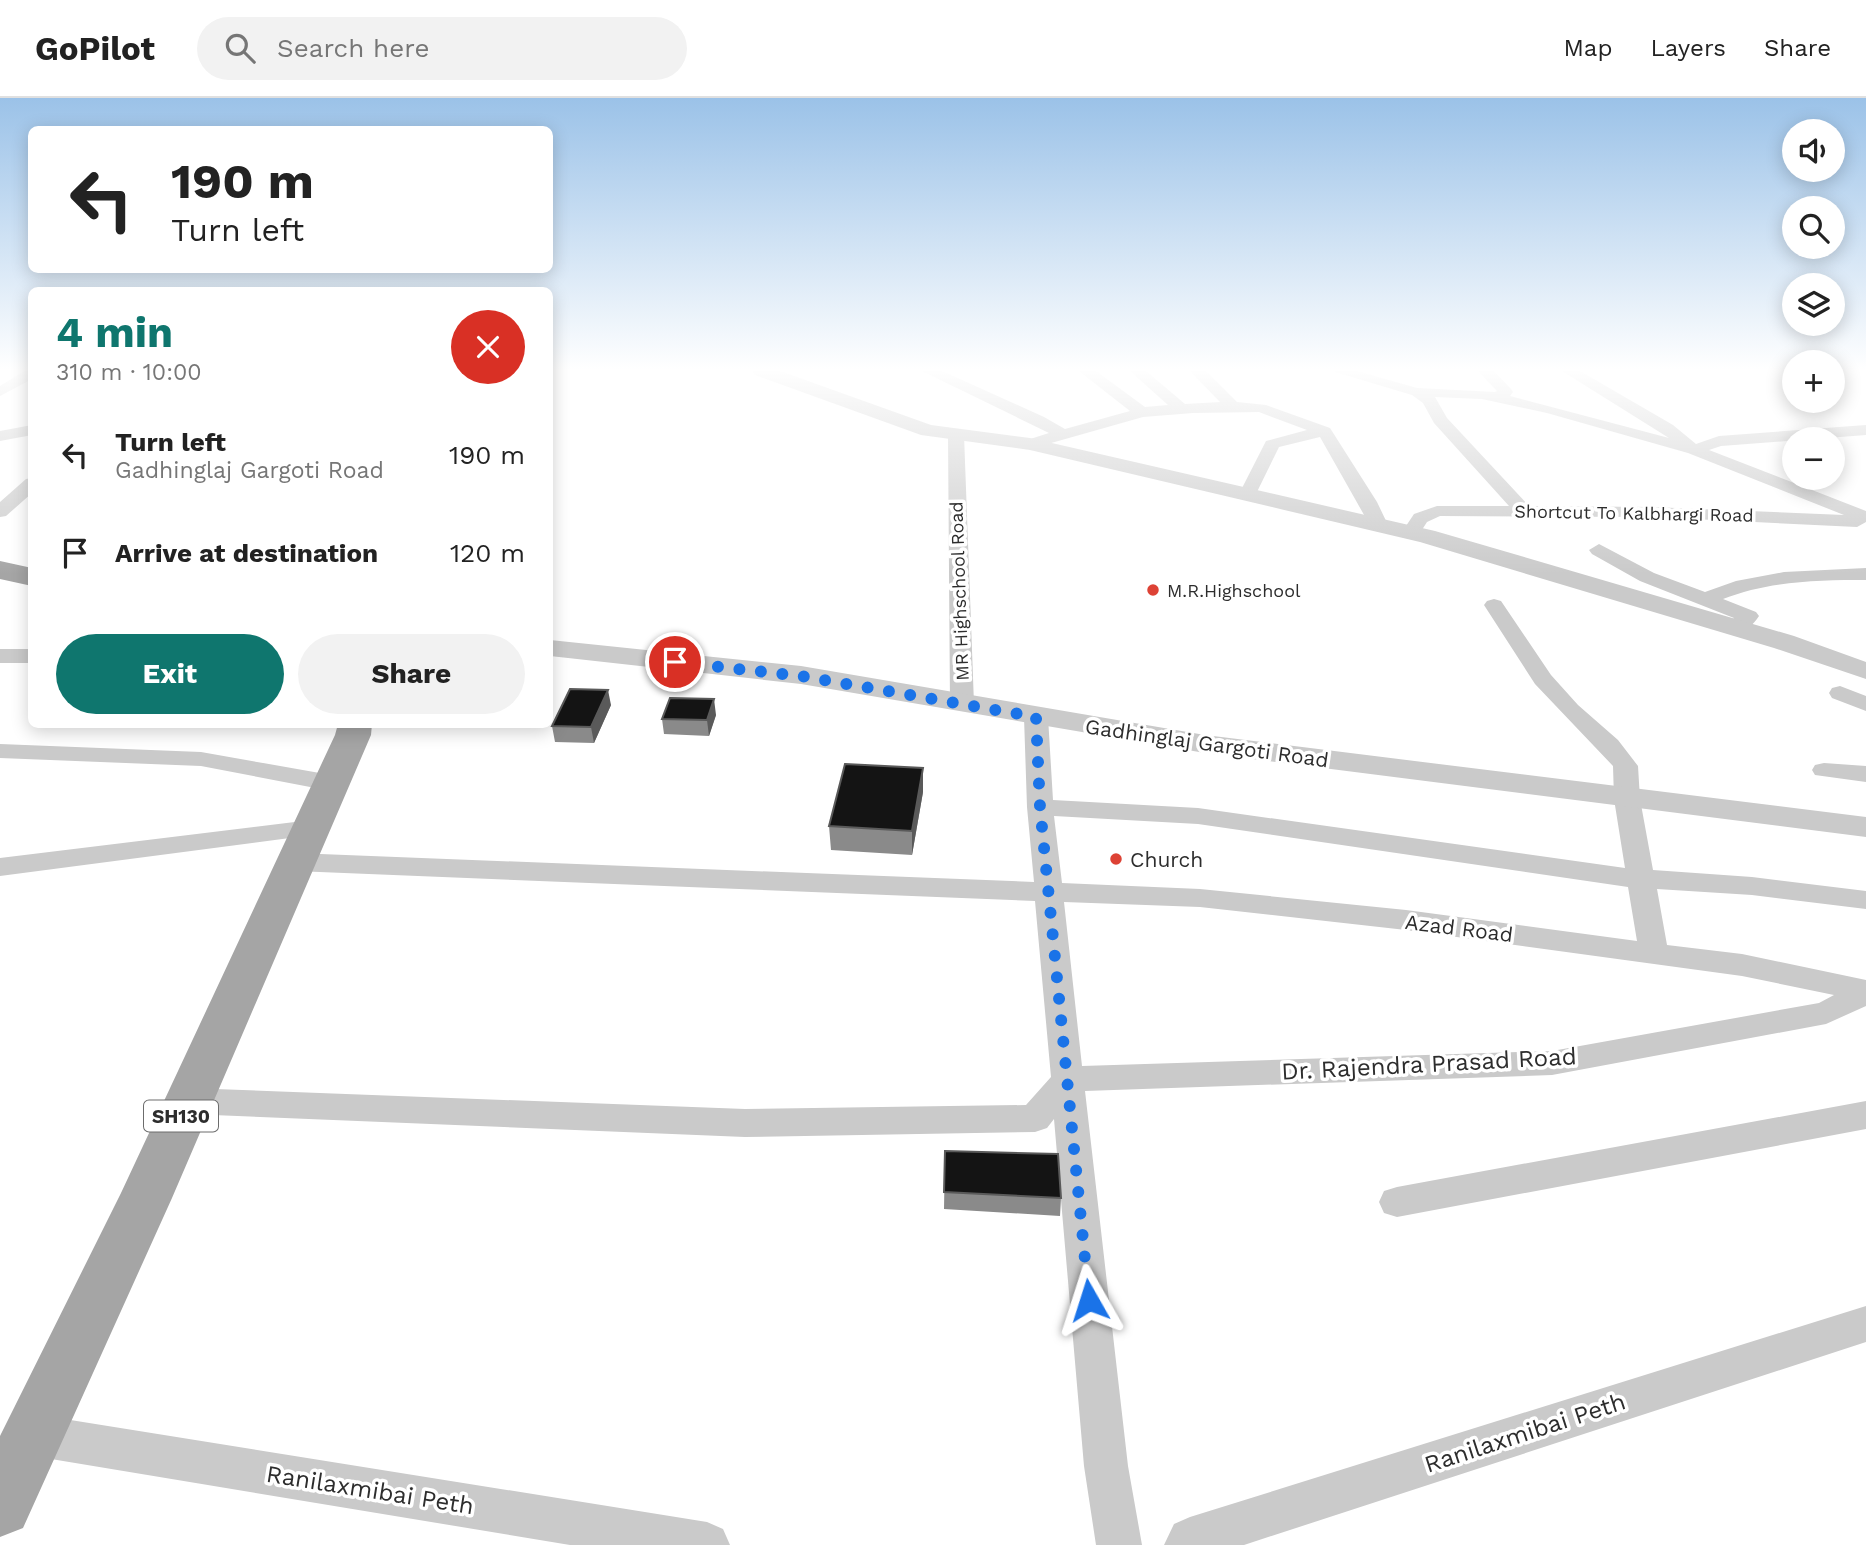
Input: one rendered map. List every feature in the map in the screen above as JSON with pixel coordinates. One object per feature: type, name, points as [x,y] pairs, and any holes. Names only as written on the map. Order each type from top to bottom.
[{"type":"main road","points":[[0,570],[28,576]]},
{"type":"main road","name":"SH130","points":[[0,1505],[188,1101],[353,728]]},
{"type":"street","name":"MR Highschool Road","points":[[956,439],[962,704]]},
{"type":"street","points":[[979,439],[1030,444],[1411,532],[1736,627],[1866,671]]},
{"type":"street","points":[[1030,444],[1050,439]]},
{"type":"street","points":[[1248,494],[1272,444],[1294,439]]},
{"type":"street","points":[[1329,439],[1380,525]]},
{"type":"street","points":[[1457,439],[1523,510]]},
{"type":"street","points":[[1652,439],[1694,450],[1866,519]]},
{"type":"street","points":[[1680,439],[1694,450]]},
{"type":"street","points":[[1694,450],[1719,441],[1752,439]]},
{"type":"street","points":[[0,512],[28,487]]},
{"type":"street","name":"Shortcut To Kalbhargi Road","points":[[1411,532],[1420,518],[1437,511],[1652,512],[1866,519]]},
{"type":"street","points":[[1599,550],[1647,577],[1748,616],[1736,627]]},
{"type":"street","points":[[1705,599],[1751,583],[1841,573],[1866,574]]},
{"type":"street","points":[[1494,605],[1523,654],[1555,694],[1610,745],[1626,765],[1629,785],[1627,799],[1654,953]]},
{"type":"street","name":"Gadhinglaj Gargoti Road","points":[[553,648],[801,676],[1205,744],[1866,827]]},
{"type":"street","points":[[0,656],[28,656]]},
{"type":"street","points":[[1840,693],[1866,704]]},
{"type":"street","points":[[1036,717],[1040,807],[1106,1466],[1119,1545]]},
{"type":"street","points":[[0,751],[201,759],[331,783]]},
{"type":"street","points":[[1824,770],[1866,774]]},
{"type":"street","points":[[1040,807],[1198,816],[1641,879],[1675,879],[1753,886],[1866,900]]},
{"type":"street","name":"Azad Road","points":[[0,867],[303,845],[1200,898],[1406,920],[1742,965],[1866,992]]},
{"type":"street","name":"Dr. Rajendra Prasad Road","points":[[1068,1079],[1552,1063],[1826,1013],[1866,992]]},
{"type":"street","points":[[188,1101],[745,1123],[1021,1119],[1035,1118],[1068,1079]]},
{"type":"street","points":[[1397,1202],[1866,1115]]},
{"type":"street","name":"Ranilaxmibai Peth","points":[[1187,1545],[1190,1540],[1866,1324]]},
{"type":"street","name":"Ranilaxmibai Peth","points":[[33,1435],[707,1545]]},
{"type":"building","points":[[570,689],[608,690],[591,727],[553,724]]},
{"type":"building","points":[[670,698],[714,699],[707,720],[662,719]]},
{"type":"building","points":[[845,764],[923,768],[912,831],[829,826]]},
{"type":"building","points":[[945,1151],[1058,1154],[1061,1198],[944,1192]]},
{"type":"place","name":"M.R.Highschool","points":[[1153,590]]},
{"type":"place","name":"Church","points":[[1116,859]]},
{"type":"route","points":[[675,662],[801,676],[1036,717],[1040,807],[1089,1300]]}]
